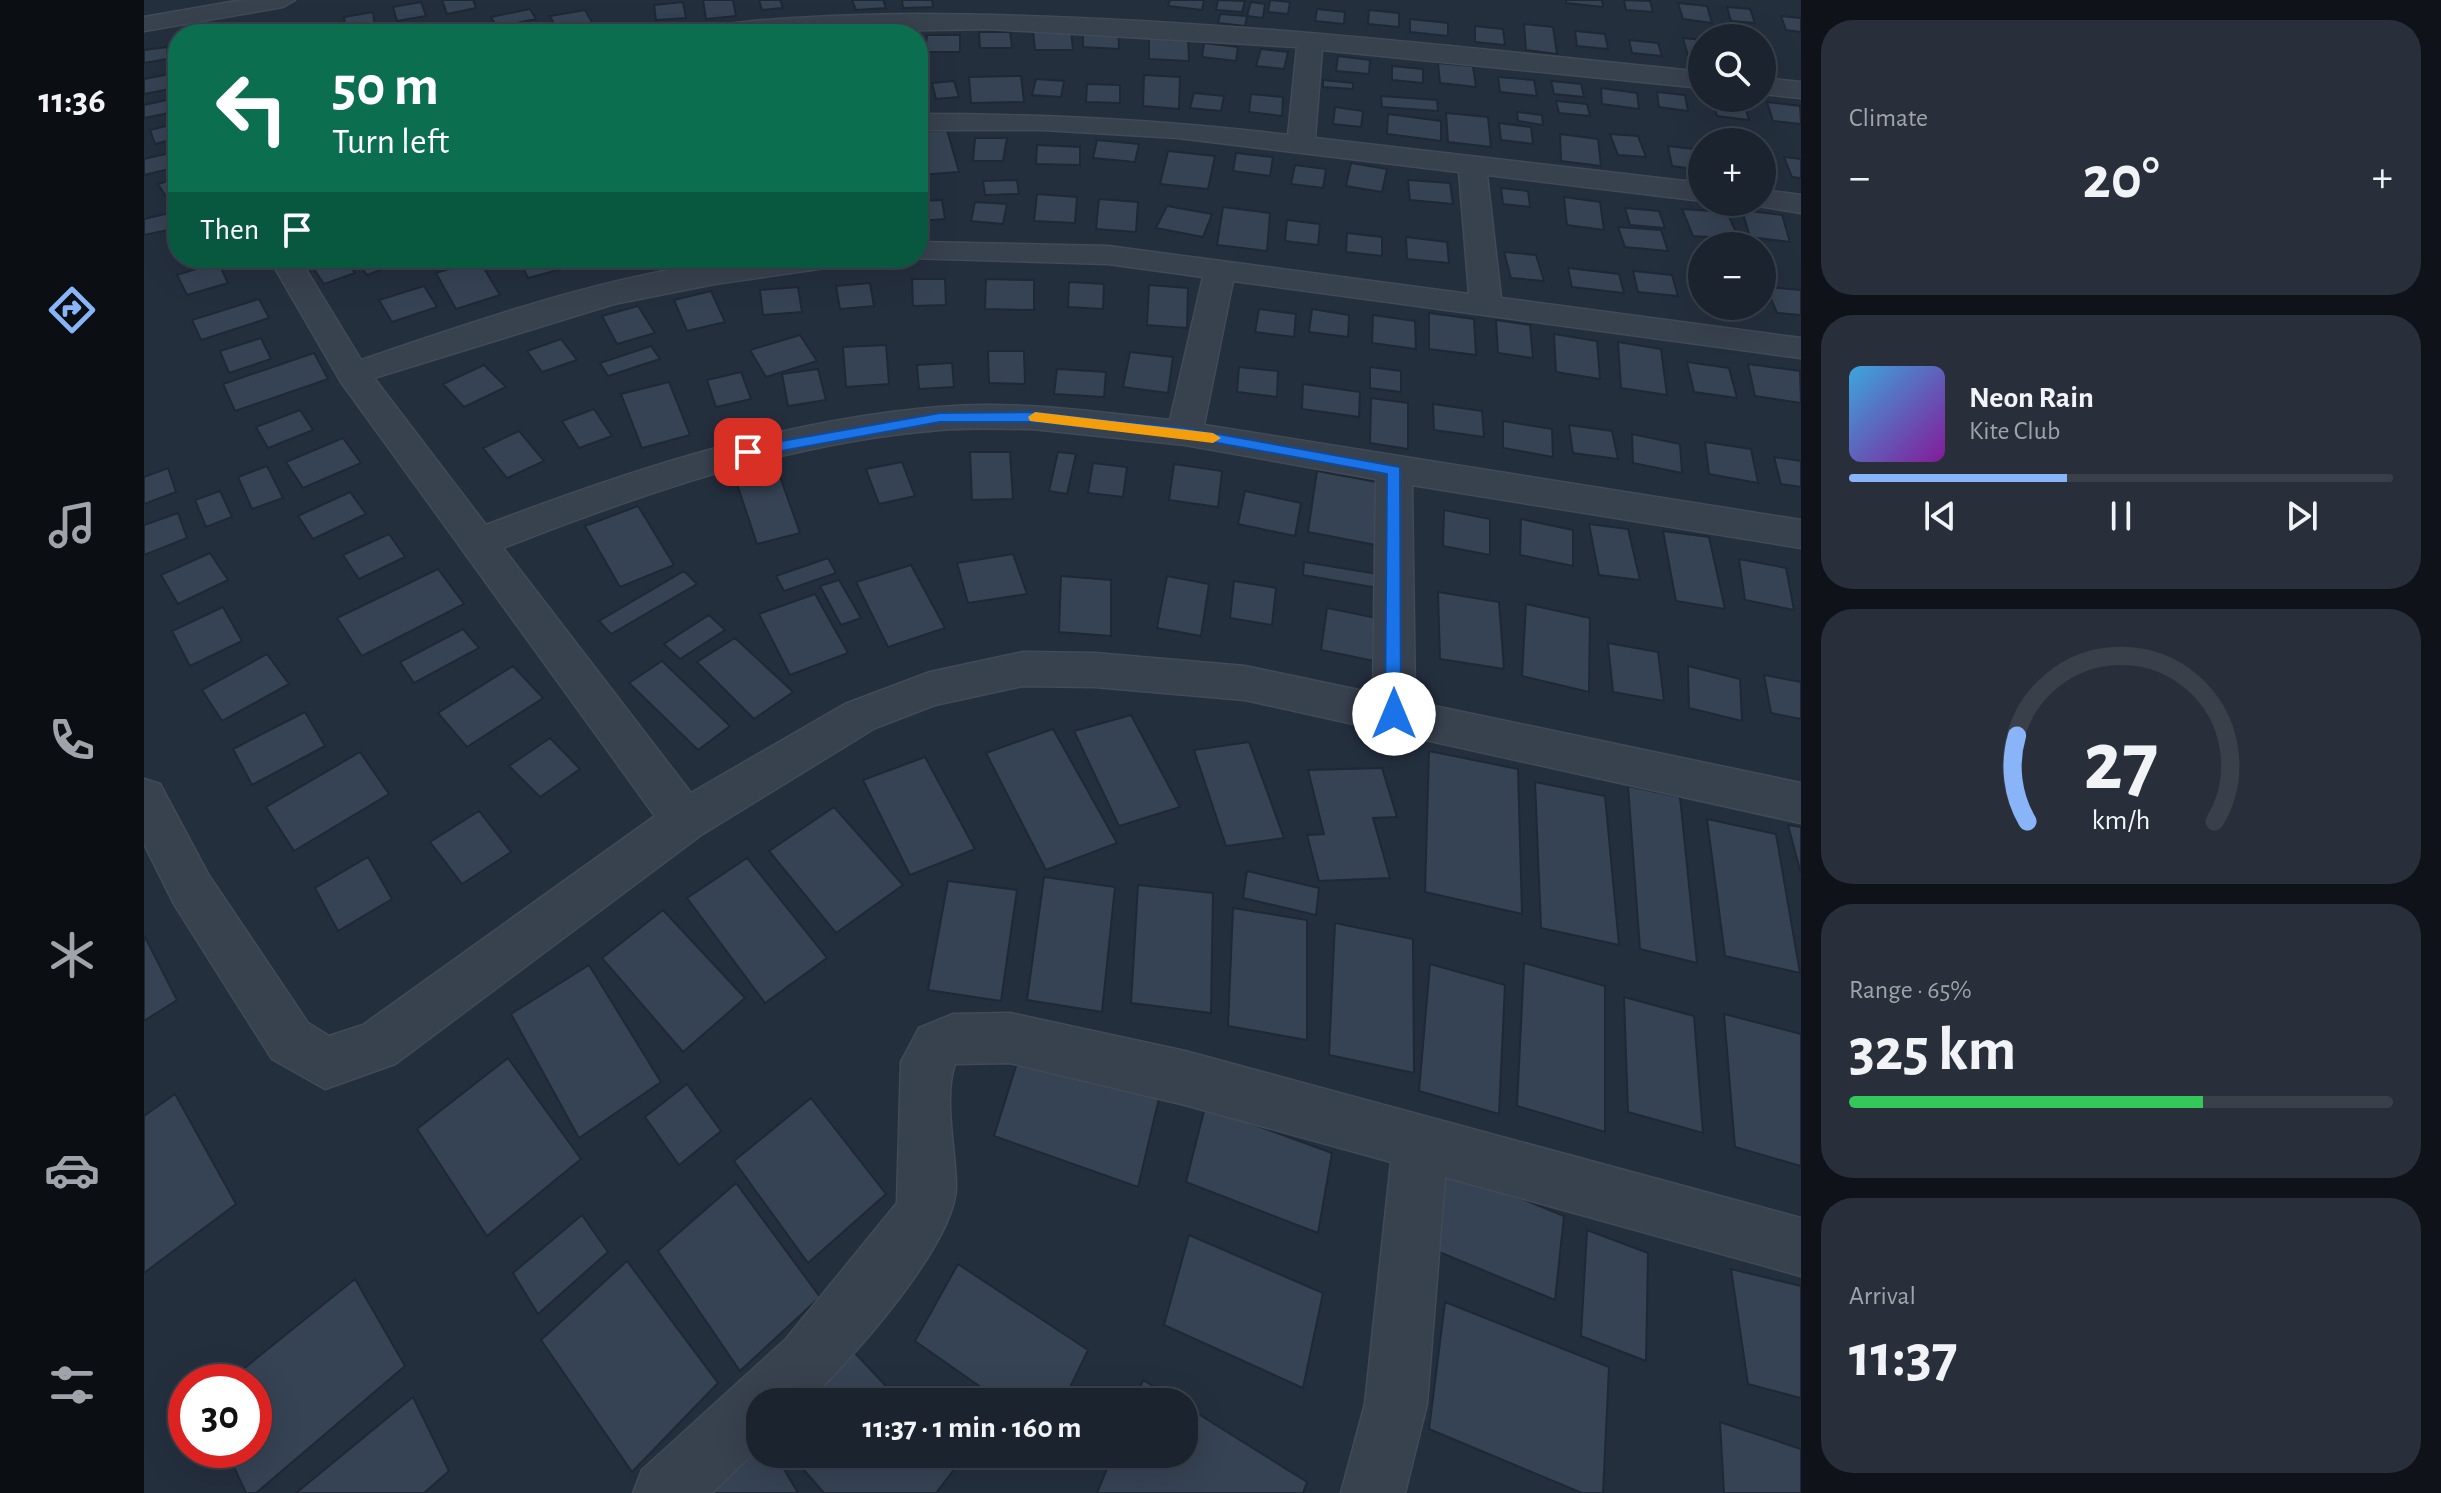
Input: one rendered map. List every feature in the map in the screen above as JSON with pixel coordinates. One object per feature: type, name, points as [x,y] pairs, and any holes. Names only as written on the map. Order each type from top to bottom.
[{"type":"street","points":[[144,24],[216,23],[283,0]]},
{"type":"street","points":[[815,24],[1094,11],[1310,41],[1688,79]]},
{"type":"street","points":[[1301,143],[1310,41]]},
{"type":"street","points":[[1776,87],[1801,90]]},
{"type":"street","points":[[928,122],[1073,123],[1301,143],[1688,190]]},
{"type":"street","points":[[1472,164],[1486,303]]},
{"type":"street","points":[[1776,201],[1801,204]]},
{"type":"street","points":[[928,251],[1108,255],[1486,303],[1801,348]]},
{"type":"street","points":[[290,268],[353,374],[685,821]]},
{"type":"street","points":[[353,374],[491,327],[644,287],[747,268]]},
{"type":"street","points":[[1185,433],[1220,268]]},
{"type":"street","points":[[477,543],[609,492],[720,458],[858,430],[940,418],[1032,417],[1185,433],[1394,470],[1801,534]]},
{"type":"street","points":[[1394,470],[1394,714]]},
{"type":"street","points":[[144,798],[191,889],[290,1041],[325,1063],[377,1046],[685,821],[860,716],[930,689],[1023,669],[1095,670],[1245,683],[1801,803]]},
{"type":"street","points":[[777,1388],[807,1360],[897,1252],[923,1215],[928,1188],[924,1148],[927,1062],[937,1046],[953,1039],[1010,1038],[1185,1078],[1801,1247]]},
{"type":"street","points":[[1373,1493],[1396,1404],[1420,1142]]},
{"type":"street","points":[[665,1493],[746,1417]]},
{"type":"building","points":[[442,0],[473,0],[476,8],[447,14]]},
{"type":"building","points":[[703,0],[733,0],[736,16],[706,19]]},
{"type":"building","points":[[759,0],[780,0],[783,8],[762,10]]},
{"type":"building","points":[[852,0],[883,0],[886,8],[856,10]]},
{"type":"building","points":[[902,0],[932,0],[933,7],[903,8]]},
{"type":"building","points":[[1170,0],[1204,0],[1202,10],[1168,6]]},
{"type":"building","points":[[1218,0],[1245,1],[1242,12],[1216,10]]},
{"type":"building","points":[[1270,0],[1290,2],[1288,14],[1268,12]]},
{"type":"building","points":[[1566,0],[1602,0],[1603,7],[1566,3]]},
{"type":"building","points":[[1624,0],[1650,1],[1653,12],[1626,10]]},
{"type":"building","points":[[421,2],[426,16],[397,21],[393,7]]},
{"type":"building","points":[[683,2],[686,18],[656,20],[654,5]]},
{"type":"building","points":[[1251,2],[1265,4],[1263,18],[1247,16]]},
{"type":"building","points":[[1678,3],[1707,6],[1712,23],[1683,19]]},
{"type":"building","points":[[1727,7],[1750,9],[1755,23],[1731,21]]},
{"type":"building","points":[[530,9],[536,19],[495,24],[491,17]]},
{"type":"building","points":[[1317,9],[1345,12],[1344,24],[1315,21]]},
{"type":"building","points":[[585,10],[593,24],[554,24],[550,16]]},
{"type":"building","points":[[1369,10],[1399,13],[1399,27],[1368,24]]},
{"type":"building","points":[[373,12],[374,24],[345,24],[344,17]]},
{"type":"building","points":[[1220,14],[1247,16],[1245,26],[1218,23]]},
{"type":"building","points":[[1781,16],[1801,18],[1801,32],[1786,30]]},
{"type":"building","points":[[1410,19],[1448,23],[1448,36],[1410,32]]},
{"type":"building","points":[[1524,24],[1553,27],[1557,54],[1526,50]]},
{"type":"building","points":[[1475,26],[1503,29],[1505,45],[1475,42]]},
{"type":"building","points":[[1083,27],[1118,28],[1119,49],[1083,47]]},
{"type":"building","points":[[1033,30],[1071,30],[1073,50],[1035,50]]},
{"type":"building","points":[[1575,31],[1605,34],[1608,49],[1577,46]]},
{"type":"building","points":[[979,32],[1010,32],[1012,48],[980,48]]},
{"type":"building","points":[[928,35],[960,35],[960,52],[928,52]]},
{"type":"building","points":[[1149,36],[1188,38],[1189,61],[1149,59]]},
{"type":"building","points":[[1683,38],[1688,39],[1688,56]]},
{"type":"building","points":[[1629,40],[1658,43],[1662,56],[1632,53]]},
{"type":"building","points":[[1204,43],[1238,47],[1236,61],[1202,57]]},
{"type":"building","points":[[167,47],[167,59],[144,63],[144,50]]},
{"type":"building","points":[[1261,49],[1288,52],[1284,69],[1256,66]]},
{"type":"building","points":[[1338,56],[1370,60],[1369,74],[1336,71]]},
{"type":"building","points":[[1438,63],[1473,66],[1476,87],[1440,83]]},
{"type":"building","points":[[1392,66],[1423,69],[1423,83],[1392,80]]},
{"type":"building","points":[[168,74],[168,89],[144,94],[144,79]]},
{"type":"building","points":[[1144,75],[1180,77],[1179,109],[1143,106]]},
{"type":"building","points":[[1021,76],[1024,102],[971,103],[969,77]]},
{"type":"building","points":[[1498,77],[1534,80],[1537,96],[1500,92]]},
{"type":"building","points":[[1036,79],[1064,81],[1061,97],[1032,95]]},
{"type":"building","points":[[1323,80],[1353,83],[1353,89],[1323,87]]},
{"type":"building","points":[[954,81],[959,97],[936,99],[932,83]]},
{"type":"building","points":[[1551,81],[1581,84],[1584,97],[1554,94]]},
{"type":"building","points":[[1087,84],[1120,85],[1120,103],[1086,102]]},
{"type":"building","points":[[1601,88],[1637,93],[1639,109],[1602,104]]},
{"type":"building","points":[[1657,92],[1685,95],[1688,111],[1659,107]]},
{"type":"building","points":[[1194,93],[1224,96],[1221,111],[1190,108]]},
{"type":"building","points":[[1251,94],[1283,97],[1282,116],[1249,112]]},
{"type":"building","points":[[1381,96],[1437,100],[1438,111],[1382,107]]},
{"type":"building","points":[[168,100],[168,113],[144,118],[144,105]]},
{"type":"building","points":[[1556,101],[1587,104],[1590,116],[1559,113]]},
{"type":"building","points":[[1776,103],[1800,106],[1801,124],[1773,121],[1770,112],[1776,112]]},
{"type":"building","points":[[1335,107],[1363,111],[1361,127],[1333,124]]},
{"type":"building","points":[[1517,112],[1542,115],[1543,125],[1518,121]]},
{"type":"building","points":[[1716,112],[1747,112],[1749,120],[1717,116]]},
{"type":"building","points":[[1446,113],[1488,117],[1491,147],[1448,142]]},
{"type":"building","points":[[1388,114],[1441,121],[1441,141],[1387,134]]},
{"type":"building","points":[[1499,123],[1531,127],[1533,144],[1501,140]]},
{"type":"building","points":[[168,126],[168,141],[155,144],[150,130]]},
{"type":"building","points":[[947,130],[959,172],[928,174],[928,131]]},
{"type":"building","points":[[1560,134],[1598,139],[1601,166],[1561,161]]},
{"type":"building","points":[[1610,134],[1638,136],[1646,157],[1618,155]]},
{"type":"building","points":[[975,138],[1007,138],[1003,161],[973,161]]},
{"type":"building","points":[[1097,140],[1139,144],[1135,162],[1093,158]]},
{"type":"building","points":[[1037,145],[1080,147],[1080,165],[1036,164]]},
{"type":"building","points":[[1668,146],[1688,148],[1688,168],[1672,166]]},
{"type":"building","points":[[1168,151],[1215,156],[1208,189],[1160,184]]},
{"type":"building","points":[[168,153],[168,169],[144,175],[144,159]]},
{"type":"building","points":[[1236,153],[1273,157],[1270,176],[1233,171]]},
{"type":"building","points":[[1784,157],[1801,159],[1801,178],[1792,177]]},
{"type":"building","points":[[1351,163],[1387,169],[1382,192],[1346,186]]},
{"type":"building","points":[[1295,165],[1326,169],[1323,188],[1291,184]]},
{"type":"building","points":[[1017,180],[1019,194],[985,195],[983,181]]},
{"type":"building","points":[[1408,180],[1450,183],[1453,204],[1410,200]]},
{"type":"building","points":[[168,181],[168,198],[167,198],[158,184]]},
{"type":"building","points":[[1501,188],[1528,191],[1530,207],[1503,204]]},
{"type":"building","points":[[1037,194],[1077,197],[1075,223],[1034,221]]},
{"type":"building","points":[[1564,197],[1600,202],[1604,230],[1567,225]]},
{"type":"building","points":[[1099,199],[1138,202],[1136,232],[1096,229]]},
{"type":"building","points":[[942,200],[945,219],[928,220],[928,201]]},
{"type":"building","points":[[975,202],[1007,204],[1003,224],[971,221]]},
{"type":"building","points":[[1167,206],[1212,214],[1203,237],[1156,228]]},
{"type":"building","points":[[1223,207],[1270,213],[1267,251],[1217,245]]},
{"type":"building","points":[[1625,208],[1659,211],[1665,228],[1630,225]]},
{"type":"building","points":[[1682,209],[1688,209],[1688,216],[1729,216],[1736,232],[1691,232]]},
{"type":"building","points":[[168,213],[168,230],[144,235],[144,219]]},
{"type":"building","points":[[1782,215],[1790,242],[1776,240],[1776,232],[1749,232],[1744,216]]},
{"type":"building","points":[[1287,220],[1320,224],[1318,245],[1285,241]]},
{"type":"building","points":[[1618,227],[1661,230],[1668,251],[1625,247]]},
{"type":"building","points":[[1347,233],[1382,237],[1382,256],[1346,252]]},
{"type":"building","points":[[1406,237],[1447,242],[1449,263],[1407,259]]},
{"type":"building","points":[[1504,252],[1536,255],[1544,281],[1511,278]]},
{"type":"building","points":[[199,268],[221,268],[228,283],[187,295],[177,275]]},
{"type":"building","points":[[313,268],[352,268],[355,273],[324,284]]},
{"type":"building","points":[[361,268],[386,268],[367,275]]},
{"type":"building","points":[[453,268],[484,268],[500,295],[456,309],[436,273]]},
{"type":"building","points":[[523,268],[565,268],[528,278]]},
{"type":"building","points":[[1568,268],[1619,274],[1624,293],[1572,287]]},
{"type":"building","points":[[1633,271],[1672,275],[1678,296],[1638,292]]},
{"type":"building","points":[[912,279],[945,279],[946,305],[913,306]]},
{"type":"building","points":[[986,279],[1034,280],[1034,310],[985,309]]},
{"type":"building","points":[[1069,282],[1104,284],[1103,309],[1068,307]]},
{"type":"building","points":[[870,283],[874,306],[840,309],[836,286]]},
{"type":"building","points":[[1149,285],[1188,288],[1187,328],[1147,325]]},
{"type":"building","points":[[424,286],[437,307],[392,322],[379,300]]},
{"type":"building","points":[[798,287],[802,312],[763,315],[760,290]]},
{"type":"building","points":[[1776,288],[1801,290],[1801,315],[1777,313]]},
{"type":"building","points":[[711,291],[725,322],[687,331],[674,300]]},
{"type":"building","points":[[259,299],[269,318],[201,340],[192,320]]},
{"type":"building","points":[[638,306],[655,333],[617,344],[602,316]]},
{"type":"building","points":[[1259,309],[1296,314],[1294,337],[1255,332]]},
{"type":"building","points":[[1312,309],[1349,315],[1348,337],[1309,332]]},
{"type":"building","points":[[1429,313],[1474,319],[1476,355],[1429,349]]},
{"type":"building","points":[[1373,315],[1415,321],[1416,349],[1372,343]]},
{"type":"building","points":[[1496,320],[1530,325],[1533,358],[1498,353]]},
{"type":"building","points":[[1554,334],[1597,341],[1600,379],[1556,372]]},
{"type":"building","points":[[800,335],[817,361],[766,377],[750,350]]},
{"type":"building","points":[[261,338],[271,359],[229,373],[220,351]]},
{"type":"building","points":[[561,339],[577,360],[542,372],[527,351]]},
{"type":"building","points":[[1618,342],[1661,349],[1667,395],[1621,388]]},
{"type":"building","points":[[886,345],[889,384],[846,387],[843,347]]},
{"type":"building","points":[[651,346],[660,359],[608,376],[600,363]]},
{"type":"building","points":[[988,351],[1024,351],[1025,384],[989,383]]},
{"type":"building","points":[[1130,352],[1173,357],[1168,393],[1123,387]]},
{"type":"building","points":[[314,353],[328,379],[235,411],[223,384]]},
{"type":"building","points":[[1687,362],[1729,368],[1737,398],[1694,392]]},
{"type":"building","points":[[952,363],[954,387],[919,389],[917,365]]},
{"type":"building","points":[[1748,364],[1800,371],[1801,403],[1755,396]]},
{"type":"building","points":[[484,365],[506,387],[464,407],[443,384]]},
{"type":"building","points":[[1239,367],[1278,371],[1277,397],[1237,392]]},
{"type":"building","points":[[1370,367],[1401,371],[1401,392],[1370,388]]},
{"type":"building","points":[[818,369],[826,400],[788,406],[782,374]]},
{"type":"building","points":[[1057,369],[1106,372],[1104,397],[1054,394]]},
{"type":"building","points":[[741,372],[751,399],[716,407],[707,380]]},
{"type":"building","points":[[669,382],[690,435],[642,448],[621,394]]},
{"type":"building","points":[[1303,384],[1360,392],[1359,417],[1302,409]]},
{"type":"building","points":[[1371,398],[1408,403],[1408,449],[1370,443]]},
{"type":"building","points":[[1433,404],[1482,411],[1484,437],[1434,430]]},
{"type":"building","points":[[594,409],[612,436],[579,448],[562,421]]},
{"type":"building","points":[[300,410],[313,430],[268,448],[256,427]]},
{"type":"building","points":[[1503,421],[1552,429],[1553,457],[1503,448]]},
{"type":"building","points":[[1569,425],[1612,431],[1618,459],[1573,453]]},
{"type":"building","points":[[519,431],[544,461],[507,478],[483,448]]},
{"type":"building","points":[[1632,434],[1680,444],[1682,473],[1633,463]]},
{"type":"building","points":[[343,438],[361,463],[303,488],[286,462]]},
{"type":"building","points":[[1705,442],[1751,449],[1758,483],[1709,474]]},
{"type":"building","points":[[970,452],[1010,452],[1013,499],[972,500]]},
{"type":"building","points":[[1058,452],[1076,454],[1067,494],[1049,491]]},
{"type":"building","points":[[1774,457],[1801,461],[1801,487],[1781,484]]},
{"type":"building","points":[[902,462],[915,496],[879,504],[866,469]]},
{"type":"building","points":[[1093,463],[1127,467],[1123,497],[1088,493]]},
{"type":"building","points":[[1174,464],[1222,471],[1218,507],[1169,500]]},
{"type":"building","points":[[267,466],[283,498],[252,509],[238,477]]},
{"type":"building","points":[[168,468],[176,492],[144,504],[144,477]]},
{"type":"building","points":[[778,471],[800,533],[757,544],[736,481]]},
{"type":"building","points":[[1317,471],[1382,483],[1376,545],[1308,532]]},
{"type":"building","points":[[220,491],[232,517],[206,527],[195,500]]},
{"type":"building","points":[[1245,491],[1301,503],[1295,536],[1238,524]]},
{"type":"building","points":[[350,492],[366,514],[313,539],[298,516]]},
{"type":"building","points":[[638,506],[674,565],[620,587],[585,526]]},
{"type":"building","points":[[1444,510],[1490,519],[1490,555],[1443,546]]},
{"type":"building","points":[[178,513],[187,538],[144,555],[144,525]]},
{"type":"building","points":[[1521,519],[1573,530],[1573,566],[1520,555]]},
{"type":"building","points":[[1589,524],[1628,529],[1640,580],[1599,575]]},
{"type":"building","points":[[1663,531],[1709,537],[1725,609],[1676,601]]},
{"type":"building","points":[[389,534],[405,557],[359,579],[343,555]]},
{"type":"building","points":[[210,553],[228,580],[178,604],[161,575]]},
{"type":"building","points":[[1013,554],[1027,594],[968,603],[957,563]]},
{"type":"building","points":[[828,558],[836,573],[784,591],[776,576]]},
{"type":"building","points":[[1739,559],[1786,568],[1794,610],[1745,600]]},
{"type":"building","points":[[1304,562],[1378,574],[1378,588],[1303,575]]},
{"type":"building","points":[[911,565],[945,628],[888,647],[856,582]]},
{"type":"building","points":[[438,569],[464,604],[362,656],[337,618]]},
{"type":"building","points":[[684,571],[697,584],[611,634],[599,621]]},
{"type":"building","points":[[1061,576],[1111,580],[1111,636],[1059,632]]},
{"type":"building","points":[[1167,576],[1209,584],[1201,636],[1157,628]]},
{"type":"building","points":[[839,580],[861,618],[841,625],[820,586]]},
{"type":"building","points":[[1234,581],[1276,588],[1272,625],[1230,618]]},
{"type":"building","points":[[1438,592],[1499,602],[1504,669],[1440,659]]},
{"type":"building","points":[[815,594],[848,653],[790,675],[759,614]]},
{"type":"building","points":[[1526,604],[1590,618],[1589,692],[1522,676]]},
{"type":"building","points":[[223,607],[242,641],[190,666],[172,631]]},
{"type":"building","points":[[1327,608],[1382,619],[1379,662],[1321,650]]},
{"type":"building","points":[[709,615],[725,630],[680,659],[664,644]]},
{"type":"building","points":[[463,629],[479,648],[414,683],[400,662]]},
{"type":"building","points":[[735,638],[793,692],[754,719],[697,662]]},
{"type":"building","points":[[1608,643],[1658,652],[1664,701],[1613,692]]},
{"type":"building","points":[[267,654],[289,684],[222,721],[202,690]]},
{"type":"building","points":[[662,661],[730,726],[698,750],[629,683]]},
{"type":"building","points":[[513,666],[543,698],[467,747],[438,713]]},
{"type":"building","points":[[1688,666],[1740,679],[1742,721],[1689,708]]},
{"type":"building","points":[[1764,675],[1801,682],[1801,719],[1771,713]]},
{"type":"building","points":[[305,712],[325,746],[252,785],[233,749]]},
{"type":"building","points":[[1131,715],[1180,807],[1119,826],[1074,731]]},
{"type":"building","points":[[1053,729],[1117,843],[1046,870],[986,753]]},
{"type":"building","points":[[550,738],[580,769],[540,797],[509,766]]},
{"type":"building","points":[[1249,742],[1284,838],[1226,846],[1194,750]]},
{"type":"building","points":[[1429,751],[1518,769],[1522,914],[1425,892]]},
{"type":"building","points":[[360,752],[389,794],[294,851],[266,807]]},
{"type":"building","points":[[925,757],[975,849],[910,875],[863,780]]},
{"type":"building","points":[[1382,768],[1397,817],[1373,818],[1390,878],[1319,881],[1307,835],[1324,834],[1308,770]]},
{"type":"building","points":[[1535,782],[1605,796],[1619,945],[1541,928]]},
{"type":"building","points":[[1628,786],[1680,797],[1697,963],[1640,949]]},
{"type":"building","points":[[834,807],[903,885],[836,933],[769,851]]},
{"type":"building","points":[[479,811],[511,852],[462,884],[430,842]]},
{"type":"building","points":[[1707,819],[1776,834],[1800,973],[1725,956]]},
{"type":"building","points":[[1788,825],[1801,827],[1801,874]]},
{"type":"building","points":[[368,857],[392,899],[338,931],[315,888]]},
{"type":"building","points":[[747,858],[827,958],[765,1003],[687,898]]},
{"type":"building","points":[[1247,871],[1319,888],[1316,915],[1243,898]]},
{"type":"building","points":[[1044,877],[1115,887],[1102,1012],[1027,1000]]},
{"type":"building","points":[[948,881],[1017,890],[1001,1001],[928,990]]},
{"type":"building","points":[[1138,885],[1213,893],[1211,1013],[1131,1003]]},
{"type":"building","points":[[1233,908],[1307,920],[1307,1040],[1228,1026]]},
{"type":"building","points":[[663,910],[745,998],[683,1052],[602,958]]},
{"type":"building","points":[[1335,923],[1413,939],[1414,1073],[1329,1055]]},
{"type":"building","points":[[144,935],[177,1000],[144,1021]]},
{"type":"building","points":[[1524,963],[1605,986],[1605,1132],[1517,1106]]},
{"type":"building","points":[[1430,964],[1505,985],[1499,1114],[1419,1091]]},
{"type":"building","points":[[589,965],[661,1082],[579,1138],[511,1014]]},
{"type":"building","points":[[1624,997],[1694,1016],[1703,1133],[1628,1112]]},
{"type":"building","points":[[1724,1014],[1801,1034],[1801,1166],[1735,1147]]},
{"type":"building","points":[[1023,1044],[1161,1090],[1138,1187],[994,1136]]},
{"type":"building","points":[[508,1058],[581,1159],[487,1236],[417,1129]]},
{"type":"building","points":[[687,1084],[721,1131],[679,1165],[645,1117]]},
{"type":"building","points":[[175,1094],[236,1204],[144,1273],[144,1116]]},
{"type":"building","points":[[811,1098],[886,1194],[808,1263],[734,1161]]},
{"type":"building","points":[[1205,1107],[1332,1153],[1318,1233],[1186,1182]]},
{"type":"building","points":[[1446,1168],[1564,1216],[1555,1300],[1432,1249]]},
{"type":"building","points":[[736,1183],[820,1297],[740,1371],[658,1251]]},
{"type":"building","points":[[582,1215],[608,1252],[538,1314],[513,1273]]},
{"type":"building","points":[[1587,1230],[1648,1253],[1646,1361],[1581,1336]]},
{"type":"building","points":[[1189,1235],[1323,1293],[1303,1388],[1164,1325]]},
{"type":"building","points":[[627,1261],[718,1383],[632,1472],[541,1340]]},
{"type":"building","points":[[958,1264],[1088,1350],[1070,1388],[982,1388],[915,1341]]},
{"type":"building","points":[[1731,1269],[1801,1286],[1801,1398],[1748,1384]]},
{"type":"building","points":[[355,1279],[405,1366],[256,1493],[246,1493],[234,1468],[272,1468],[272,1364],[249,1364]]},
{"type":"building","points":[[1445,1302],[1609,1367],[1603,1493],[1582,1493],[1429,1429]]},
{"type":"building","points":[[853,1351],[888,1388],[822,1388]]},
{"type":"building","points":[[1143,1380],[1156,1388],[1140,1388]]},
{"type":"building","points":[[413,1397],[449,1471],[424,1493],[296,1493]]},
{"type":"building","points":[[1198,1414],[1307,1482],[1303,1493],[1097,1493],[1107,1468],[1198,1468]]},
{"type":"building","points":[[1720,1422],[1801,1449],[1801,1493],[1724,1493]]},
{"type":"building","points":[[746,1461],[746,1468],[783,1468],[798,1493],[710,1493]]},
{"type":"building","points":[[802,1468],[955,1468],[936,1493],[824,1493]]},
{"type":"slow traffic","points":[[1035,417],[1213,438]]},
{"type":"route","points":[[748,452],[858,430],[940,418],[1032,417],[1185,433],[1394,470],[1394,714]]}]
